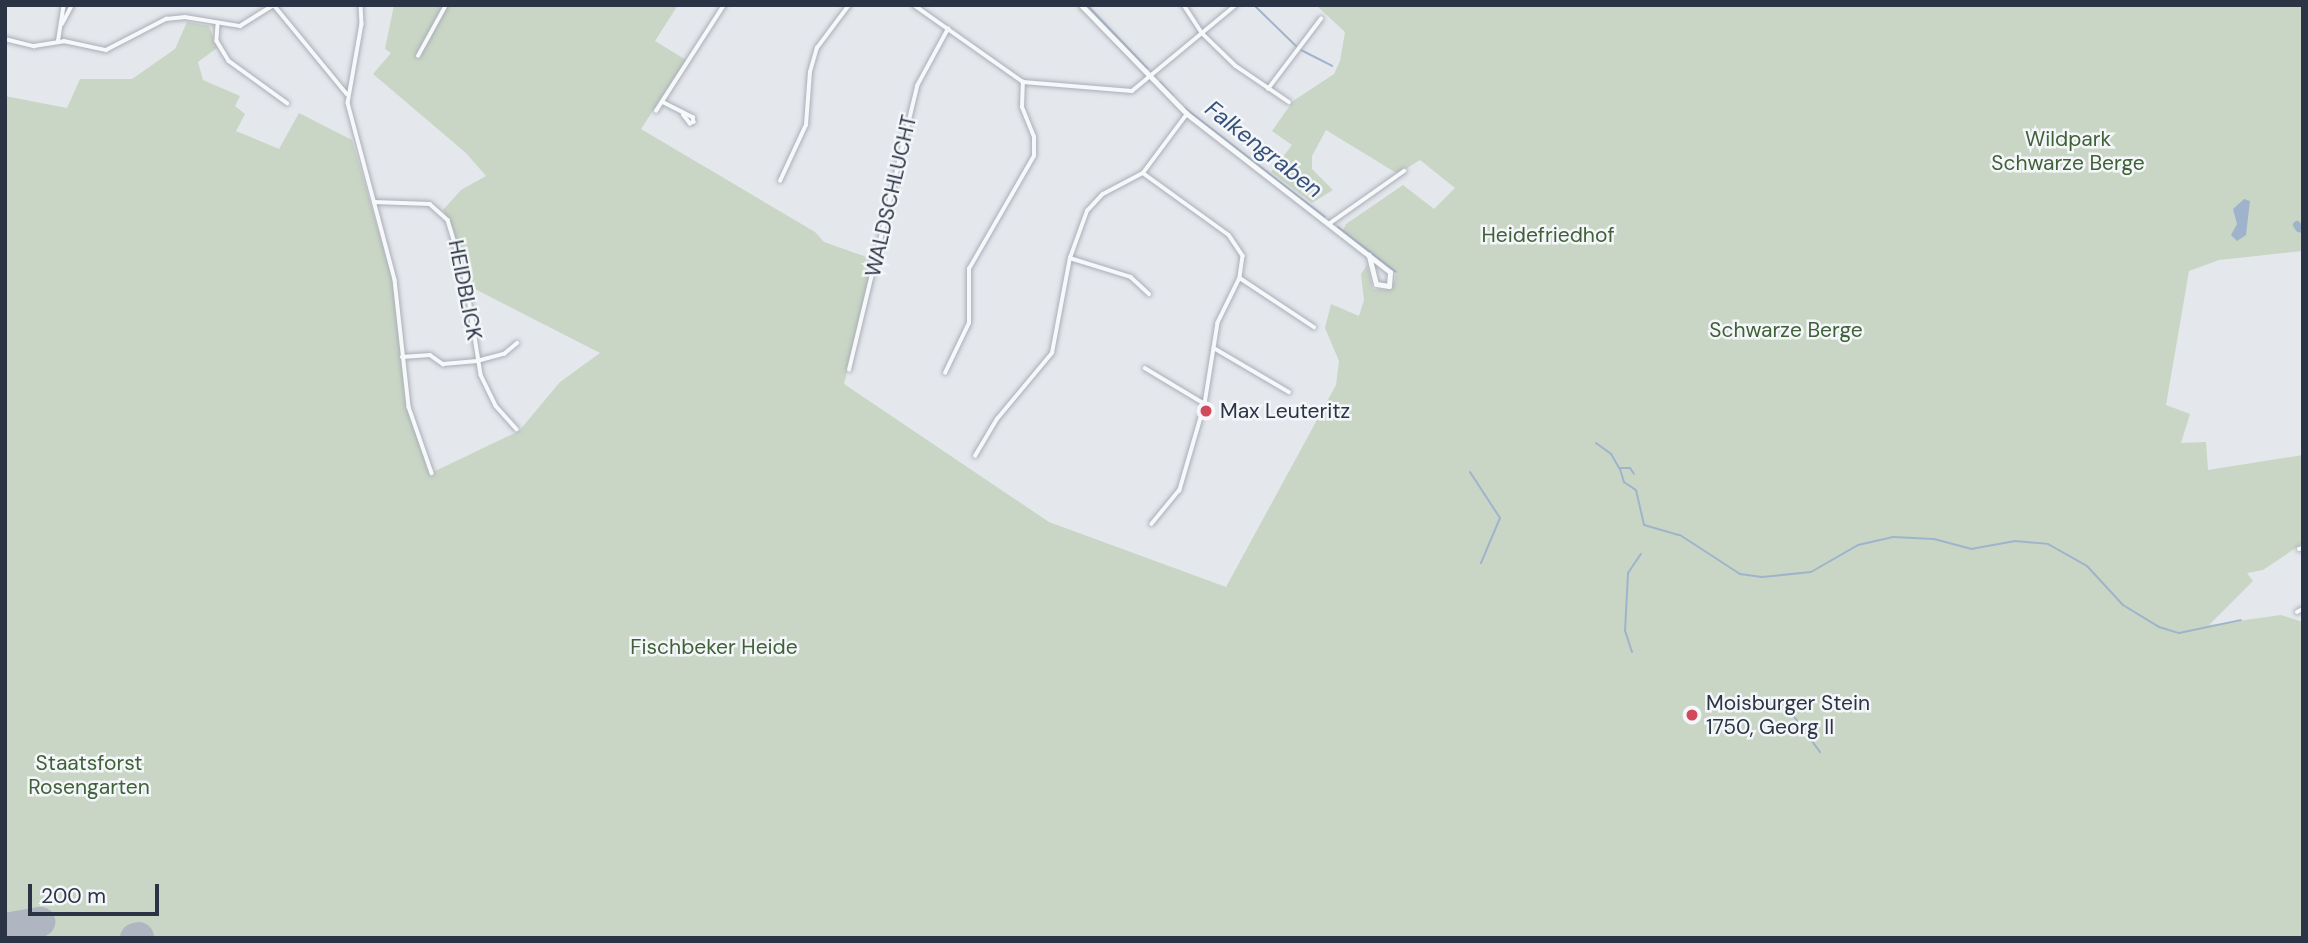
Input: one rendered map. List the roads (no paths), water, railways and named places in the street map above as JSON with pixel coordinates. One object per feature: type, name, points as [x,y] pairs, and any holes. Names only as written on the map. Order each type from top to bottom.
[{"type":"street","points":[[58,42],[64,5]]},
{"type":"street","points":[[61,26],[72,5]]},
{"type":"street","points":[[5,39],[33,46],[58,42],[106,50],[171,18],[218,25],[244,24],[274,5],[347,94],[395,280],[402,357],[415,429],[432,473]]},
{"type":"street","points":[[347,94],[362,24],[360,5]]},
{"type":"street","points":[[418,56],[446,5]]},
{"type":"street","points":[[656,111],[724,5]]},
{"type":"street","points":[[780,181],[806,125],[810,72],[817,48],[849,5]]},
{"type":"street","points":[[914,5],[1023,82],[1132,91],[1236,5]]},
{"type":"street","points":[[1081,5],[1187,114],[1391,273],[1388,287],[1376,284],[1369,256]]},
{"type":"street","points":[[1184,5],[1202,33],[1268,89],[1289,102]]},
{"type":"street","points":[[1268,89],[1321,19]]},
{"type":"street","points":[[218,25],[217,43],[229,61],[287,103]]},
{"type":"street","name":"WALDSCHLUCHT","points":[[849,370],[917,86],[948,29]]},
{"type":"street","points":[[945,373],[969,323],[969,269],[1034,156],[1034,137],[1022,107],[1023,82]]},
{"type":"street","points":[[663,102],[682,115]]},
{"type":"street","points":[[975,456],[997,419],[1052,353],[1070,258],[1087,211],[1103,194],[1143,173],[1187,114]]},
{"type":"street","points":[[1329,224],[1404,171]]},
{"type":"street","points":[[1143,173],[1236,240],[1243,256],[1240,278],[1217,323],[1205,404],[1180,490],[1152,524]]},
{"type":"street","name":"HEIDBLICK","points":[[374,202],[430,204],[442,210],[453,230],[466,280],[477,360],[496,406],[517,429]]},
{"type":"street","points":[[1070,258],[1130,277],[1149,294]]},
{"type":"street","points":[[1240,278],[1314,327]]},
{"type":"street","points":[[402,357],[430,355],[443,364],[477,360],[504,354],[517,343]]},
{"type":"street","points":[[1214,348],[1289,392]]},
{"type":"street","points":[[1144,368],[1205,404]]},
{"type":"street","points":[[2297,612],[2303,609]]},
{"type":"water","points":[[2244,199],[2250,201],[2246,235],[2237,241],[2231,235],[2237,224],[2233,209]]},
{"type":"waterway","name":"Falkengraben","points":[[1087,5],[1148,69]]},
{"type":"waterway","points":[[1254,5],[1299,49]]},
{"type":"waterway","points":[[1301,50],[1332,66]]},
{"type":"waterway","name":"Falkengraben","points":[[1160,82],[1173,96]]},
{"type":"waterway","name":"Falkengraben","points":[[1185,108],[1325,217]]},
{"type":"waterway","name":"Falkengraben","points":[[1338,227],[1396,272]]},
{"type":"waterway","points":[[1596,443],[1611,454],[1619,468],[1630,468],[1634,474]]},
{"type":"waterway","points":[[1620,469],[1624,482],[1636,490],[1644,525],[1680,535],[1740,574],[1762,577],[1811,572],[1858,545],[1893,537],[1934,539],[1971,549],[2015,541],[2048,544],[2087,566],[2123,605],[2159,627],[2179,633],[2241,620]]},
{"type":"waterway","points":[[1470,472],[1500,518],[1481,563]]},
{"type":"waterway","points":[[1632,652],[1625,631],[1628,573],[1641,554]]},
{"type":"waterway","points":[[1790,711],[1820,752]]},
{"type":"place","name":"Max Leuteritz","points":[[1206,411]]},
{"type":"place","name":"Moisburger Stein 1750, Georg II","points":[[1692,715]]},
{"type":"park label","name":"Wildpark Schwarze Berge","points":[[2068,151]]},
{"type":"park label","name":"Heidefriedhof","points":[[1548,235]]},
{"type":"park label","name":"Schwarze Berge","points":[[1786,330]]},
{"type":"park label","name":"Fischbeker Heide","points":[[714,647]]},
{"type":"park label","name":"Staatsforst Rosengarten","points":[[89,775]]}]
